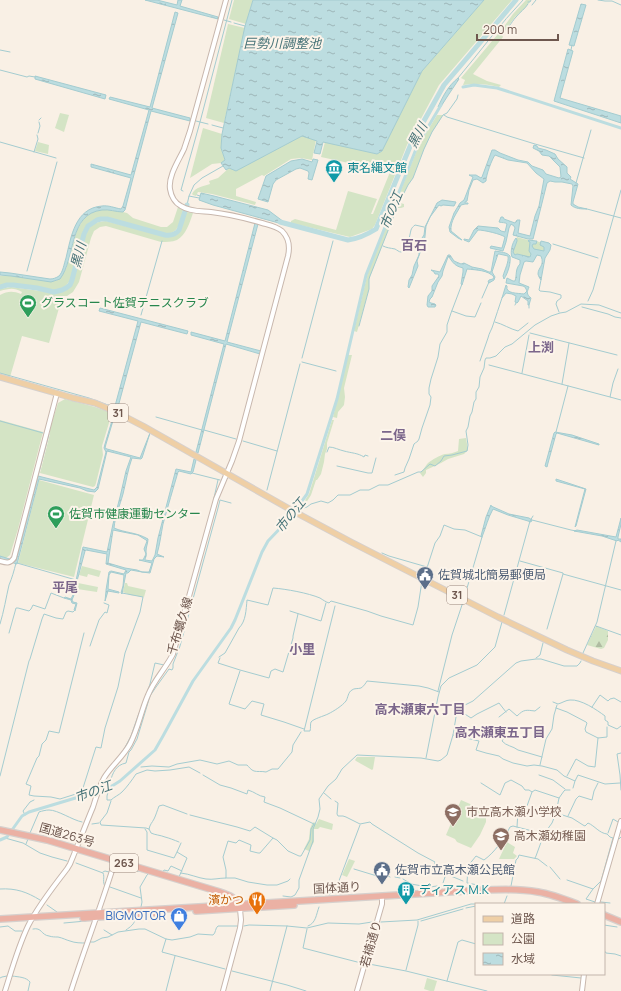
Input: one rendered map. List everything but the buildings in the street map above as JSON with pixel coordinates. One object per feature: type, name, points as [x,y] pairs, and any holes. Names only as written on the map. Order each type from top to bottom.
[{"type":"highway","name":"国道263号","points":[[0,830],[47,840],[226,894],[234,898],[240,907]]},
{"type":"highway","name":"国体通り","points":[[382,898],[465,891],[509,890],[541,892],[574,903]]},
{"type":"highway","name":"国体通り","points":[[240,907],[507,892],[537,895],[565,903]]},
{"type":"highway","points":[[0,919],[156,913],[240,907]]},
{"type":"highway","points":[[605,915],[621,922]]},
{"type":"highway","points":[[0,923],[33,918]]},
{"type":"highway","points":[[605,919],[621,926]]},
{"type":"main road","name":"31","points":[[0,377],[95,403],[114,411],[144,426],[295,512],[363,548],[551,642],[593,661],[621,671]]},
{"type":"street","name":"千布蠣久線","points":[[5,991],[16,954],[28,926],[43,901],[67,869],[104,778],[131,744],[152,687],[168,665],[173,654],[216,499],[239,441],[288,256],[289,246],[287,238],[283,232],[275,226],[230,214],[182,207],[173,198],[170,189],[172,176],[190,131],[226,0]]},
{"type":"street","points":[[0,562],[8,564],[12,560],[56,393]]},
{"type":"street","points":[[597,903],[621,821]]},
{"type":"street","points":[[72,991],[115,861]]},
{"type":"street","name":"若楠通り","points":[[357,991],[382,904],[382,898]]},
{"type":"street","points":[[223,991],[240,928],[240,907]]},
{"type":"street","points":[[582,991],[584,975]]},
{"type":"green space","points":[[234,0],[253,0],[246,24],[229,19]]},
{"type":"green space","points":[[484,0],[512,0],[439,85],[407,145],[375,225],[372,229],[350,237],[291,223],[291,221],[295,219],[336,230],[348,191],[377,199],[371,214],[373,214],[390,172],[321,157],[325,142],[377,154],[398,118],[422,71]]},
{"type":"green space","points":[[526,0],[531,0],[515,17],[502,35],[503,37],[473,74],[487,81],[501,85],[499,87],[481,84],[463,85],[465,80],[461,78]]},
{"type":"green space","points":[[228,24],[245,28],[224,123],[206,118]]},
{"type":"green space","points":[[60,113],[69,115],[64,132],[55,128]]},
{"type":"green space","points":[[437,115],[443,115],[432,132],[413,178],[401,199],[400,203],[404,204],[404,207],[398,208],[393,218],[369,279],[369,289],[357,332],[354,331],[368,272],[419,145]]},
{"type":"green space","points":[[203,128],[222,134],[221,148],[225,161],[212,164],[190,178]]},
{"type":"green space","points":[[302,135],[316,140],[312,160],[301,158],[291,159],[264,176],[262,175],[236,189],[236,196],[256,202],[255,205],[212,194],[198,192],[196,196],[192,194],[197,188],[210,184],[209,181],[218,178],[229,168],[236,170]]},
{"type":"green space","points":[[38,142],[49,145],[48,154],[35,151]]},
{"type":"green space","points":[[178,207],[183,210],[181,220],[176,229],[170,233],[164,233],[106,218],[98,219],[89,223],[83,232],[71,279],[62,288],[56,290],[44,289],[16,284],[5,284],[0,286],[0,276],[21,276],[56,281],[66,269],[77,230],[85,217],[95,211],[103,209],[123,212],[127,213],[133,218],[161,227],[167,227],[173,222]]},
{"type":"green space","name":"グラスコート佐賀テニスクラブ","points":[[186,212],[193,213],[189,224],[183,235],[177,240],[173,241],[161,242],[106,226],[100,227],[94,231],[79,282],[73,292],[67,296],[60,296],[61,301],[49,343],[22,336],[10,377],[0,374],[0,295],[10,292],[21,294],[22,292],[13,289],[0,291],[0,289],[11,287],[55,293],[62,292],[69,287],[72,282],[86,233],[94,224],[106,221],[166,237],[172,236],[179,232]]},
{"type":"green space","points":[[517,237],[546,243],[546,254],[536,252],[531,259],[514,256],[512,254]]},
{"type":"green space","points":[[348,355],[352,355],[344,388],[344,405],[338,412],[337,418],[333,417]]},
{"type":"green space","name":"佐賀市健康運動センター","points":[[65,399],[112,413],[102,446],[103,455],[96,483],[93,487],[40,473],[50,434],[50,428],[58,403]]},
{"type":"green space","points":[[0,420],[43,432],[18,529],[10,555],[6,558],[0,556]]},
{"type":"green space","points":[[332,420],[334,420],[327,443],[321,474],[316,480],[311,495],[304,506],[302,505],[309,494]]},
{"type":"green space","points":[[466,438],[468,450],[464,454],[448,459],[426,470],[423,477],[420,473],[428,463],[441,455],[458,451],[459,439]]},
{"type":"green space","name":"佐賀市健康運動センター","points":[[39,480],[94,495],[74,577],[18,563]]},
{"type":"green space","points":[[82,566],[101,571],[99,577],[88,574],[87,577],[79,575]]},
{"type":"green space","points":[[78,583],[98,587],[97,592],[77,589]]},
{"type":"green space","points":[[125,583],[127,583],[128,586],[146,590],[144,597],[130,595],[123,592]]},
{"type":"green space","points":[[596,626],[608,631],[608,640],[604,648],[601,649],[587,645]]},
{"type":"green space","points":[[357,757],[375,757],[373,769],[372,770],[356,761],[355,760]]},
{"type":"green space","points":[[461,800],[486,811],[486,822],[480,835],[471,848],[446,835]]},
{"type":"green space","points":[[319,819],[333,824],[332,830],[320,827],[318,829],[314,829],[314,842],[309,851],[304,849],[309,839],[312,824],[314,822],[316,824]]},
{"type":"green space","points":[[507,842],[515,847],[513,853],[517,856],[514,859],[499,859]]},
{"type":"green space","points":[[349,859],[355,861],[347,877],[342,875]]},
{"type":"green space","points":[[427,978],[437,981],[434,991],[424,989]]},
{"type":"water","points":[[145,0],[157,0],[177,5],[178,0],[182,0],[180,6],[218,17],[218,19]]},
{"type":"water","name":"巨勢川調整池","points":[[253,0],[484,0],[422,71],[382,151],[377,154],[323,142],[320,154],[314,153],[317,141],[302,136],[236,171],[229,168],[226,170],[221,163],[225,160],[221,148],[222,134],[245,26]]},
{"type":"water","points":[[581,4],[586,5],[574,46],[569,45]]},
{"type":"water","points":[[175,12],[178,13],[152,108],[190,118],[190,121],[151,111],[125,210],[123,212],[102,210],[91,213],[83,220],[74,238],[69,260],[60,279],[51,282],[0,275],[0,272],[50,279],[58,277],[62,270],[72,233],[80,218],[93,208],[109,206],[121,209],[123,206],[131,178],[91,167],[91,164],[131,175],[149,110],[109,99],[110,97],[150,107]]},
{"type":"water","points":[[568,49],[573,51],[560,98],[621,116],[621,123],[554,101]]},
{"type":"water","points":[[35,76],[106,95],[105,99],[35,79]]},
{"type":"water","points":[[458,78],[459,79],[440,108],[438,107],[444,95]]},
{"type":"water","points":[[534,145],[555,154],[567,167],[567,173],[571,177],[570,179],[578,184],[573,204],[587,209],[577,208],[571,205],[572,184],[550,181],[547,183],[533,239],[513,235],[515,228],[511,224],[503,251],[490,248],[491,246],[502,248],[505,237],[496,233],[478,230],[469,242],[464,240],[469,240],[474,230],[478,226],[498,228],[505,232],[507,224],[499,222],[501,217],[515,223],[517,220],[520,220],[518,233],[530,236],[539,206],[544,179],[527,163],[508,160],[495,155],[489,167],[486,181],[483,183],[477,179],[473,180],[467,201],[465,202],[468,204],[461,205],[453,220],[451,231],[462,240],[450,232],[449,227],[454,213],[460,203],[464,200],[473,177],[469,175],[482,177],[492,150],[518,160],[528,162],[532,166],[543,170],[546,174],[559,178],[561,177],[560,167],[549,156],[542,155],[539,151],[533,148]]},
{"type":"water","points":[[302,159],[312,162],[313,159],[318,160],[312,180],[308,179],[308,171],[300,168],[296,169],[276,180],[273,184],[268,202],[258,199],[266,176],[291,161]]},
{"type":"water","points":[[201,193],[268,210],[286,222],[286,225],[199,200]]},
{"type":"water","points":[[442,200],[456,202],[454,206],[439,205],[430,217],[437,203]]},
{"type":"water","points":[[430,217],[426,226],[424,246],[417,261],[418,266],[409,288],[409,280],[419,255],[419,250],[423,245],[422,238],[425,227]]},
{"type":"water","points":[[255,223],[258,224],[227,342],[261,351],[260,354],[226,344],[198,453],[196,452],[224,344],[191,335],[191,332],[225,341]]},
{"type":"water","points":[[516,238],[517,241],[513,252],[515,255],[517,254],[530,257],[529,240],[537,241],[536,244],[533,244],[532,246],[534,249],[544,251],[544,247],[540,245],[541,241],[551,245],[545,258],[541,280],[538,272],[542,264],[541,256],[537,255],[533,262],[524,262],[519,283],[529,287],[527,293],[531,298],[529,305],[528,301],[521,296],[517,303],[515,302],[516,296],[512,294],[506,293],[502,298],[506,285],[507,289],[512,293],[524,294],[527,291],[523,286],[506,283],[507,278],[515,281],[518,266],[520,264],[520,260],[512,257],[511,255],[512,245]]},
{"type":"water","points":[[495,251],[505,253],[510,256],[509,268],[504,279],[503,276],[508,256],[498,254],[492,272],[495,277],[494,280],[489,283],[489,280],[493,279],[494,277],[489,273],[467,269],[462,285],[463,268],[453,263],[448,257],[442,276],[429,302],[436,305],[435,307],[428,307],[428,296],[432,291],[432,286],[439,276],[431,270],[440,272],[448,255],[450,255],[454,261],[461,264],[464,263],[472,267],[491,272]]},
{"type":"water","points":[[100,308],[188,331],[187,334],[141,322],[118,407],[115,406],[138,321],[99,311]]},
{"type":"water","points":[[114,414],[105,448],[140,458],[150,433],[142,458],[141,459],[132,458],[116,515],[114,528],[139,535],[148,539],[146,554],[144,549],[147,541],[138,535],[113,530],[108,563],[142,572],[131,570],[126,573],[122,594],[124,575],[111,572],[109,575],[108,589],[119,593],[108,591],[105,601],[109,572],[111,571],[124,574],[126,570],[106,564],[107,554],[86,550],[72,600],[73,602],[77,603],[75,611],[76,604],[72,603],[71,600],[64,598],[71,599],[73,595],[83,547],[107,552],[126,471],[131,457],[107,451],[98,489],[95,492],[39,479],[17,564],[0,559],[0,556],[16,561],[38,476],[94,490],[97,487],[106,452],[104,448]]},
{"type":"water","points":[[555,432],[572,435],[599,445],[557,433],[547,467],[545,466]]},
{"type":"water","points":[[194,459],[196,460],[193,472],[191,474],[178,472],[163,524],[157,554],[164,557],[157,556],[154,559],[150,573],[142,572],[149,572],[152,563],[139,560],[143,560],[146,554],[145,560],[152,561],[155,555],[176,469],[191,472]]},
{"type":"water","points":[[556,479],[586,489],[575,527],[585,489],[556,481]]},
{"type":"water","points":[[491,505],[509,514],[532,520],[531,522],[493,509],[482,537],[486,517]]},
{"type":"water","points":[[621,518],[618,539],[621,539],[621,542],[602,536],[574,531],[577,530],[616,537]]},
{"type":"waterway","points":[[183,191],[181,190],[232,0]]},
{"type":"waterway","name":"黒川","points":[[280,222],[348,240],[355,239],[376,229],[411,144],[444,85],[516,0]]},
{"type":"waterway","points":[[458,78],[498,28],[523,0]]},
{"type":"waterway","points":[[528,2],[531,0]]},
{"type":"waterway","points":[[532,5],[536,0]]},
{"type":"waterway","points":[[598,0],[612,1],[621,5]]},
{"type":"waterway","points":[[509,26],[528,4]]},
{"type":"waterway","points":[[224,20],[231,22]]},
{"type":"waterway","points":[[234,23],[245,26]]},
{"type":"waterway","points":[[571,50],[572,45]]},
{"type":"waterway","points":[[0,50],[10,52]]},
{"type":"waterway","points":[[0,70],[27,77],[35,77]]},
{"type":"waterway","name":"市の江","points":[[463,87],[474,85],[497,88],[621,128]]},
{"type":"waterway","points":[[359,326],[369,289],[369,279],[401,199],[413,178],[432,132],[443,115],[447,113],[457,99],[458,95]]},
{"type":"waterway","name":"市の江","points":[[12,830],[22,816],[29,812],[112,786],[120,781],[155,750],[193,681],[231,628],[262,552],[268,541],[289,519],[307,494],[337,399],[366,275],[418,144],[441,105]]},
{"type":"waterway","points":[[444,115],[584,158]]},
{"type":"waterway","points":[[196,121],[208,124]]},
{"type":"waterway","points":[[38,133],[40,126],[39,122]]},
{"type":"waterway","points":[[212,125],[223,128]]},
{"type":"waterway","points":[[576,183],[591,130]]},
{"type":"waterway","points":[[34,152],[38,139],[37,135]]},
{"type":"waterway","points":[[0,142],[56,158]]},
{"type":"waterway","points":[[27,271],[57,162]]},
{"type":"waterway","points":[[189,196],[194,185],[202,178],[223,166]]},
{"type":"waterway","points":[[588,301],[593,290],[621,190]]},
{"type":"waterway","points":[[187,205],[189,196],[199,198]]},
{"type":"waterway","name":"黒川","points":[[0,287],[13,285],[54,292],[62,290],[70,285],[84,234],[88,226],[97,220],[107,219],[165,235],[171,235],[179,230],[187,205]]},
{"type":"waterway","points":[[587,209],[621,218]]},
{"type":"waterway","points":[[383,246],[400,252],[403,251],[407,246],[412,228],[415,225],[424,227]]},
{"type":"waterway","points":[[141,315],[162,241]]},
{"type":"waterway","points":[[302,358],[333,241]]},
{"type":"waterway","points":[[553,244],[598,258]]},
{"type":"waterway","points":[[541,280],[540,291],[561,295],[561,298],[556,304],[559,312]]},
{"type":"waterway","points":[[482,298],[489,282]]},
{"type":"waterway","points":[[395,475],[404,472],[414,444],[419,439],[430,405],[431,397],[429,394],[429,388],[438,357],[440,344],[447,332],[447,325],[462,284]]},
{"type":"waterway","points":[[480,361],[502,298]]},
{"type":"waterway","points":[[452,311],[466,316],[475,317],[481,303]]},
{"type":"waterway","points":[[297,509],[301,509],[321,501],[328,503],[338,495],[350,495],[360,490],[369,490],[379,485],[388,485],[421,472],[430,464],[435,466],[444,456],[467,451],[468,445],[466,431],[486,358],[496,356],[505,347],[512,344],[535,325],[551,316],[566,312],[581,304],[599,305],[621,313]]},
{"type":"waterway","points":[[582,307],[621,318]]},
{"type":"waterway","points":[[495,322],[518,331],[528,323]]},
{"type":"waterway","points":[[530,333],[617,355]]},
{"type":"waterway","points":[[522,373],[529,335]]},
{"type":"waterway","points":[[562,384],[569,343]]},
{"type":"waterway","points":[[302,362],[336,371]]},
{"type":"waterway","points":[[267,490],[300,364]]},
{"type":"waterway","points":[[489,365],[610,397]]},
{"type":"waterway","points":[[618,369],[610,397],[621,400]]},
{"type":"waterway","points":[[0,373],[116,407]]},
{"type":"waterway","points":[[556,432],[568,386]]},
{"type":"waterway","points":[[156,417],[202,430]]},
{"type":"waterway","points":[[0,421],[43,433]]},
{"type":"waterway","points":[[204,430],[236,439]]},
{"type":"waterway","points":[[38,476],[49,434]]},
{"type":"waterway","points":[[243,441],[277,451]]},
{"type":"waterway","points":[[327,452],[329,447],[331,447],[364,457],[365,455],[368,456]]},
{"type":"waterway","points":[[337,466],[372,473],[376,458]]},
{"type":"waterway","points":[[192,473],[220,480]]},
{"type":"waterway","points":[[214,498],[218,480]]},
{"type":"waterway","points":[[110,782],[115,770],[120,765],[126,763],[129,752],[137,739],[150,696],[169,669],[172,670],[173,668],[220,500],[231,503]]},
{"type":"waterway","points":[[504,615],[530,521],[533,516]]},
{"type":"waterway","points":[[532,520],[576,531]]},
{"type":"waterway","points":[[425,574],[435,543],[440,536],[444,525],[454,529],[465,530],[482,537]]},
{"type":"waterway","points":[[465,595],[482,537]]},
{"type":"waterway","points":[[583,653],[597,622],[616,541]]},
{"type":"waterway","points":[[382,553],[427,567]]},
{"type":"waterway","points":[[520,561],[621,590]]},
{"type":"waterway","points":[[0,624],[16,563]]},
{"type":"waterway","points":[[17,563],[76,580]]},
{"type":"waterway","points":[[547,629],[563,574]]},
{"type":"waterway","points":[[219,657],[225,653],[243,622],[247,600],[268,605],[273,588],[309,594],[329,603],[331,601],[413,625],[418,607],[422,581]]},
{"type":"waterway","points":[[9,633],[16,608],[29,611],[33,605],[45,609],[51,593],[64,598]]},
{"type":"waterway","name":"市の江","points":[[84,633],[59,733],[49,731],[46,740],[42,744],[39,756],[26,784],[31,786],[29,795],[60,799],[82,791],[96,747],[101,748],[105,728],[118,687],[125,653],[140,612],[143,597],[122,593]]},
{"type":"waterway","points":[[438,691],[452,635],[463,602]]},
{"type":"waterway","points":[[90,646],[99,620],[105,612],[107,613],[109,605],[104,603]]},
{"type":"waterway","points":[[290,611],[321,621],[326,603]]},
{"type":"waterway","points":[[335,606],[304,731],[310,731],[312,721],[338,708],[346,701],[351,691],[361,688],[367,681],[419,686],[439,692]]},
{"type":"waterway","points":[[0,776],[29,661],[44,614],[63,619],[66,612],[74,611]]},
{"type":"waterway","points":[[220,658],[218,663],[269,678],[271,671],[275,669],[283,672],[298,614]]},
{"type":"waterway","points":[[426,758],[441,686],[449,678],[477,665],[495,647],[502,622]]},
{"type":"waterway","points":[[596,626],[621,635]]},
{"type":"waterway","points":[[536,658],[540,655],[543,643]]},
{"type":"waterway","points":[[283,896],[291,897],[295,895],[299,888],[299,880],[313,841],[313,829],[320,809],[319,799],[328,786],[336,779],[342,769],[357,755],[441,760],[447,755],[459,708],[473,701],[516,663],[541,659],[564,666],[577,666],[581,661]]},
{"type":"waterway","points":[[142,707],[155,663],[164,665]]},
{"type":"waterway","points":[[240,671],[229,704],[245,709],[252,701],[264,704],[261,715],[304,729]]},
{"type":"waterway","points":[[592,707],[600,695],[608,701],[614,698],[621,702]]},
{"type":"waterway","points":[[553,702],[558,704],[568,700],[579,701],[589,705],[605,716],[605,720],[608,722],[608,725],[617,729],[621,726]]},
{"type":"waterway","points":[[457,711],[460,711],[471,718],[499,703],[506,712]]},
{"type":"waterway","points":[[540,765],[546,739],[552,729],[557,705]]},
{"type":"waterway","points":[[499,717],[509,709],[517,716],[523,711],[535,711],[540,707]]},
{"type":"waterway","points":[[556,708],[586,722],[586,732],[598,738],[607,737],[607,727]]},
{"type":"waterway","points":[[123,751],[131,736],[139,713]]},
{"type":"waterway","points":[[494,725],[505,730],[502,741],[505,744],[518,750],[542,757]]},
{"type":"waterway","points":[[141,767],[169,767],[200,760],[217,764],[229,761],[238,765],[247,765],[254,771],[266,772],[272,769],[278,769],[292,752],[293,745],[301,732]]},
{"type":"waterway","points":[[453,735],[479,741],[476,750],[499,756],[513,763],[527,766],[542,766],[557,770],[564,776],[575,781],[578,775],[605,784],[620,783]]},
{"type":"waterway","points":[[567,776],[576,759],[588,766],[595,767],[598,738]]},
{"type":"waterway","points":[[621,753],[617,754],[621,790]]},
{"type":"waterway","points":[[108,792],[107,800],[111,800],[122,792],[136,774],[147,770],[170,770],[189,767],[200,773]]},
{"type":"waterway","points":[[203,775],[220,785],[247,794],[248,790],[265,797],[264,802],[314,824]]},
{"type":"waterway","points":[[539,775],[553,780],[565,789]]},
{"type":"waterway","points":[[481,783],[500,795],[505,783],[511,780],[522,786],[525,790],[532,792],[535,790],[559,798]]},
{"type":"waterway","points":[[573,788],[575,781]]},
{"type":"waterway","points":[[568,816],[579,796],[592,800],[598,783]]},
{"type":"waterway","points":[[535,858],[544,834],[552,823],[559,798],[565,790],[570,790]]},
{"type":"waterway","points":[[517,827],[518,811],[522,806],[527,806],[532,792]]},
{"type":"waterway","points":[[324,793],[331,799]]},
{"type":"waterway","points":[[25,815],[23,811],[30,802],[34,800]]},
{"type":"waterway","points":[[111,801],[107,813],[100,822],[101,825],[146,828],[153,834],[179,842]]},
{"type":"waterway","points":[[335,801],[338,803],[338,816],[346,817],[360,824],[370,822],[418,853],[435,862],[433,871],[441,872],[463,881]]},
{"type":"waterway","points":[[149,829],[159,806],[163,805],[187,814]]},
{"type":"waterway","points":[[30,833],[39,812],[53,810],[82,822]]},
{"type":"waterway","points":[[556,813],[572,818],[585,826],[588,823],[613,838],[601,881],[593,889]]},
{"type":"waterway","points":[[190,815],[250,831],[255,827],[273,838]]},
{"type":"waterway","points":[[608,833],[613,819],[618,822]]},
{"type":"waterway","points":[[92,824],[99,823]]},
{"type":"waterway","points":[[181,873],[206,879],[226,878],[223,857],[228,841],[236,843],[239,840],[251,845],[250,851],[260,853],[273,838],[288,851],[301,856],[310,840],[311,829],[314,824]]},
{"type":"waterway","points":[[329,895],[337,886],[360,825]]},
{"type":"waterway","points":[[478,887],[478,885],[467,883],[468,866],[476,856],[484,860],[488,857],[499,845],[510,827],[513,826],[544,834]]},
{"type":"waterway","points":[[145,829],[147,832],[147,850],[174,858],[177,852]]},
{"type":"waterway","name":"市の江","points":[[0,840],[7,837],[9,834]]},
{"type":"waterway","points":[[5,838],[23,843],[40,853],[67,861]]},
{"type":"waterway","points":[[26,844],[28,839]]},
{"type":"waterway","points":[[179,877],[187,858],[177,852],[181,843]]},
{"type":"waterway","points":[[511,886],[516,860],[519,855],[538,859],[547,866]]},
{"type":"waterway","points":[[76,863],[103,873],[105,886]]},
{"type":"waterway","points":[[163,872],[164,870],[168,871],[171,866],[182,871]]},
{"type":"waterway","points":[[550,867],[560,879]]},
{"type":"waterway","points":[[115,869],[139,871]]},
{"type":"waterway","points":[[354,869],[377,876],[386,876]]},
{"type":"waterway","points":[[103,872],[109,872]]},
{"type":"waterway","points":[[141,907],[142,902],[140,887],[149,873]]},
{"type":"waterway","points":[[443,883],[446,874]]},
{"type":"waterway","points":[[395,877],[400,878]]},
{"type":"waterway","points":[[226,878],[235,878],[267,885],[277,885],[290,879]]},
{"type":"waterway","points":[[403,879],[408,882]]},
{"type":"waterway","points":[[567,880],[593,889],[586,899],[595,902]]},
{"type":"waterway","points":[[411,884],[428,887]]},
{"type":"waterway","points":[[110,887],[141,898]]},
{"type":"waterway","points":[[430,887],[441,887]]},
{"type":"waterway","points":[[0,889],[21,891],[40,900]]},
{"type":"waterway","points":[[504,903],[507,896]]},
{"type":"waterway","points":[[601,902],[610,903]]},
{"type":"waterway","points":[[381,922],[417,920],[475,904]]},
{"type":"waterway","points":[[47,905],[57,912]]},
{"type":"waterway","points":[[466,908],[475,906]]},
{"type":"waterway","points":[[308,926],[313,923],[319,907]]},
{"type":"waterway","points":[[421,921],[463,909]]},
{"type":"waterway","points":[[126,930],[131,927],[135,919]]},
{"type":"waterway","points":[[64,923],[86,921]]},
{"type":"waterway","points":[[406,970],[418,921]]},
{"type":"waterway","points":[[244,926],[287,926],[307,928],[328,923],[359,924],[372,922]]},
{"type":"waterway","points":[[605,925],[617,927]]},
{"type":"waterway","points":[[0,927],[8,926],[15,931],[22,931]]},
{"type":"waterway","points":[[89,942],[94,942],[118,932],[139,929],[145,929],[166,939],[172,940],[198,934],[213,935],[218,926],[238,926]]},
{"type":"waterway","points":[[270,991],[287,926]]},
{"type":"waterway","points":[[33,929],[38,929],[46,935],[60,937],[74,942],[86,943]]},
{"type":"waterway","points":[[307,929],[303,948],[361,963]]},
{"type":"waterway","points":[[104,930],[112,935]]},
{"type":"waterway","points":[[166,939],[162,952],[225,969]]},
{"type":"waterway","points":[[447,981],[458,942],[462,940],[475,944]]},
{"type":"waterway","points":[[605,952],[621,956]]},
{"type":"waterway","points":[[166,991],[175,956]]},
{"type":"waterway","points":[[369,964],[406,971],[487,991]]},
{"type":"waterway","points":[[232,971],[306,991]]},
{"type":"waterway","points":[[552,975],[581,978]]},
{"type":"waterway","points":[[0,978],[7,976]]},
{"type":"waterway","points":[[12,976],[28,980],[30,982],[28,991]]},
{"type":"place","name":"東名縄文館","points":[[334,183]]},
{"type":"place","name":"グラスコート佐賀テニスクラブ","points":[[28,318]]},
{"type":"place","name":"佐賀市健康運動センター","points":[[56,529]]},
{"type":"place","name":"佐賀城北簡易郵便局","points":[[425,590]]},
{"type":"place","name":"市立高木瀬小学校","points":[[453,827]]},
{"type":"place","name":"高木瀬幼稚園","points":[[501,851]]},
{"type":"place","name":"佐賀市立高木瀬公民館","points":[[382,885]]},
{"type":"place","name":"ディアス M.K","points":[[406,905]]},
{"type":"place","name":"濱かつ","points":[[257,915]]},
{"type":"place","name":"BIGMOTOR","points":[[179,931]]},
{"type":"district","name":"百石","points":[[414,245]]},
{"type":"district","name":"上渕","points":[[541,347]]},
{"type":"district","name":"二俣","points":[[393,435]]},
{"type":"district","name":"平尾","points":[[65,587]]},
{"type":"district","name":"小里","points":[[302,649]]},
{"type":"district","name":"高木瀬東六丁目","points":[[420,709]]},
{"type":"district","name":"高木瀬東五丁目","points":[[500,732]]}]
